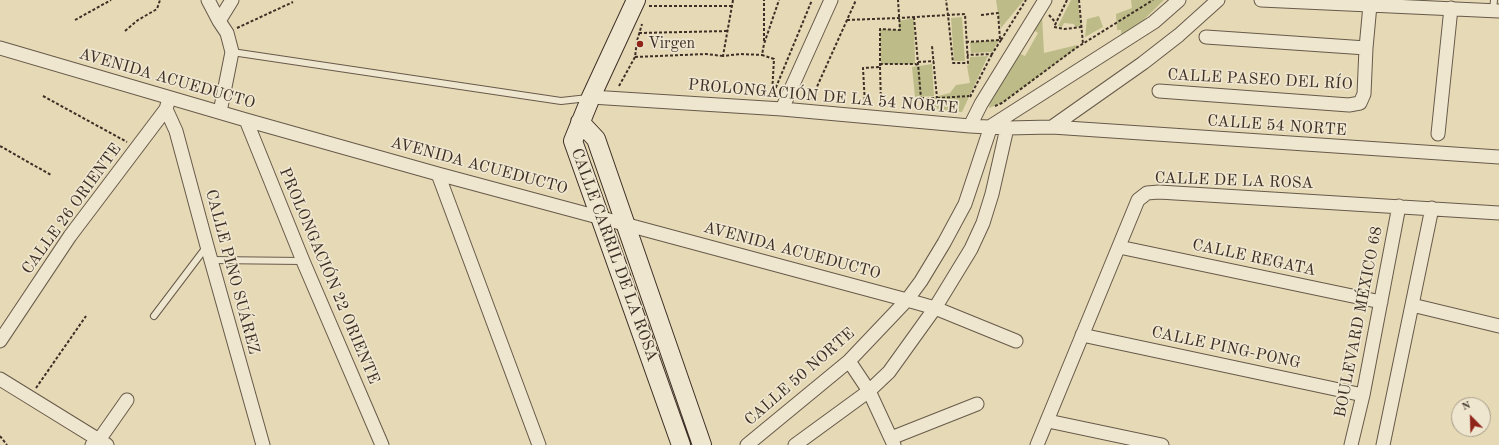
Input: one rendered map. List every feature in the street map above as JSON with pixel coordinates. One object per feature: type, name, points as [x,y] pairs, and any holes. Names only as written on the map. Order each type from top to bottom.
[{"type":"main road","points":[[580,122],[636,0]]},
{"type":"main road","name":"CALLE CARRIL DE LA ROSA","points":[[681,445],[573,141],[580,122],[596,139],[702,445]]},
{"type":"street","points":[[208,0],[219,21],[227,32],[232,52],[220,112]]},
{"type":"street","points":[[782,109],[831,0]]},
{"type":"street","points":[[990,126],[1154,22],[1179,0]]},
{"type":"street","points":[[1052,127],[1149,59],[1179,36],[1218,0]]},
{"type":"street","points":[[1261,0],[1451,8],[1495,7]]},
{"type":"street","points":[[219,21],[227,2]]},
{"type":"street","points":[[1206,37],[1366,48],[1370,5]]},
{"type":"street","points":[[970,126],[981,104],[1046,6]]},
{"type":"street","points":[[1438,134],[1451,8]]},
{"type":"street","name":"AVENIDA ACUEDUCTO","points":[[0,48],[168,102],[220,112],[438,174],[599,216],[935,308],[1016,342]]},
{"type":"street","name":"CALLE PASEO DEL RÍO","points":[[1159,91],[1349,105],[1360,103],[1364,94],[1366,48]]},
{"type":"street","name":"PROLONGACIÓN DE LA 54 NORTE","points":[[591,97],[809,111],[970,126],[1007,128],[1052,127]]},
{"type":"street","name":"CALLE 26 ORIENTE","points":[[0,340],[70,236],[136,148],[168,102]]},
{"type":"street","name":"CALLE PINO SUÁREZ","points":[[168,102],[263,445]]},
{"type":"street","name":"PROLONGACIÓN 22 ORIENTE","points":[[246,120],[303,261],[382,445]]},
{"type":"street","name":"CALLE 50 NORTE","points":[[747,445],[848,361],[907,300],[921,281],[944,243],[965,204],[990,126]]},
{"type":"street","name":"CALLE 54 NORTE","points":[[1052,127],[1499,157]]},
{"type":"street","points":[[795,445],[869,391],[889,372],[935,308],[971,249],[983,223],[992,194],[1007,128]]},
{"type":"street","points":[[438,174],[539,445]]},
{"type":"street","name":"CALLE DE LA ROSA","points":[[1037,445],[1120,247],[1138,200],[1147,193],[1159,192],[1499,213]]},
{"type":"street","name":"BOULEVARD MÉXICO 68","points":[[1351,445],[1381,302],[1398,206]]},
{"type":"street","points":[[1383,445],[1432,208]]},
{"type":"street","name":"CALLE REGATA","points":[[1120,247],[1381,302]]},
{"type":"street","points":[[1412,305],[1499,326]]},
{"type":"street","name":"CALLE PING-PONG","points":[[1082,335],[1362,395]]},
{"type":"street","points":[[848,361],[869,391],[892,442],[977,404]]},
{"type":"street","points":[[0,379],[100,443],[128,400]]},
{"type":"street","points":[[1048,421],[1162,445]]},
{"type":"lane","points":[[232,52],[561,101],[591,97]]},
{"type":"lane","points":[[154,316],[207,246]]},
{"type":"lane","points":[[211,260],[303,261]]},
{"type":"path","points":[[75,20],[111,0]]},
{"type":"path","points":[[125,31],[138,20],[157,9],[160,0]]},
{"type":"path","points":[[650,0],[648,6],[732,6]]},
{"type":"path","points":[[723,56],[733,0]]},
{"type":"path","points":[[764,0],[764,44]]},
{"type":"path","points":[[762,55],[764,44],[779,0]]},
{"type":"path","points":[[635,57],[706,54],[723,56],[741,54],[762,55],[774,59],[772,98],[812,0]]},
{"type":"path","points":[[809,111],[811,102],[856,0]]},
{"type":"path","points":[[876,107],[881,108],[880,29],[900,30],[898,0]]},
{"type":"path","points":[[847,20],[914,18],[948,15],[965,14],[968,63],[953,63],[948,15],[946,0]]},
{"type":"path","points":[[967,102],[992,54],[1026,0]]},
{"type":"path","points":[[1067,0],[1054,27],[1064,29],[1082,27]]},
{"type":"path","points":[[1080,0],[1083,44]]},
{"type":"path","points":[[989,108],[1002,103],[1083,44],[1153,0]]},
{"type":"path","points":[[227,32],[293,2]]},
{"type":"path","points":[[1046,6],[1056,23]]},
{"type":"path","points":[[982,14],[998,13],[1001,40]]},
{"type":"path","points":[[914,18],[922,111],[915,110]]},
{"type":"path","points":[[626,86],[618,86],[635,57],[639,34],[644,20]]},
{"type":"path","points":[[639,34],[728,31]]},
{"type":"path","points":[[966,42],[1001,40]]},
{"type":"path","points":[[932,46],[936,98]]},
{"type":"path","points":[[967,55],[992,54]]},
{"type":"path","points":[[870,107],[865,106],[862,68],[880,67],[881,64],[918,64],[934,62]]},
{"type":"path","points":[[43,96],[136,148]]},
{"type":"path","points":[[921,98],[970,96]]},
{"type":"path","points":[[0,146],[51,175]]},
{"type":"path","points":[[29,397],[86,316]]},
{"type":"path","points":[[0,436],[7,445]]},
{"type":"shaded area","points":[[996,0],[1024,0],[1001,28],[998,13]]},
{"type":"shaded area","points":[[1071,0],[1078,0],[1081,26],[1075,27],[1074,24],[1064,23],[1062,27],[1058,26]]},
{"type":"shaded area","points":[[1131,0],[1164,0],[1126,37],[1122,38],[1121,30],[1117,30],[1116,14],[1132,8]]},
{"type":"shaded area","points":[[1042,15],[1044,53],[1077,45],[1078,47],[1002,103],[989,108],[995,76],[1016,52],[1025,56],[1038,33],[1032,29]]},
{"type":"shaded area","points":[[1099,16],[1103,27],[1085,37],[1087,19]]},
{"type":"shaded area","points":[[962,17],[965,61],[954,61],[951,18]]},
{"type":"shaded area","points":[[914,18],[915,64],[881,64],[880,29],[899,30],[899,21]]},
{"type":"shaded area","points":[[999,40],[992,52],[971,53],[970,42]]},
{"type":"shaded area","points":[[988,56],[962,112],[924,109],[922,100],[950,93],[956,85],[970,83],[967,66],[969,64],[970,57]]},
{"type":"shaded area","points":[[932,64],[934,96],[915,97],[912,67]]},
{"type":"place","name":"Virgen","points":[[640,44]]}]
